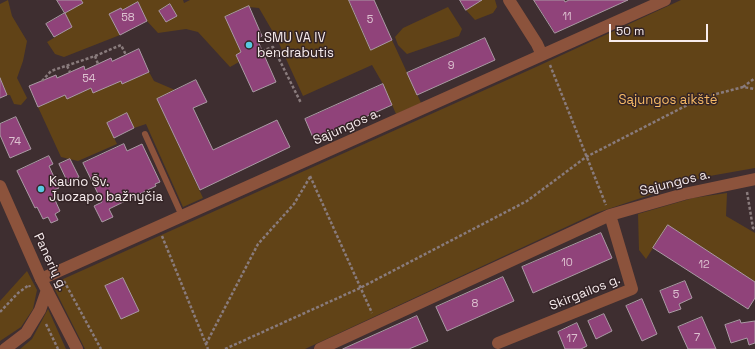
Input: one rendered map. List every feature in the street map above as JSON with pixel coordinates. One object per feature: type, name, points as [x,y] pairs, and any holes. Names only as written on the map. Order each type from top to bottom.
[{"type":"street","points":[[509,0],[537,44],[542,55]]},
{"type":"street","name":"Sąjungos a.","points":[[41,279],[665,0]]},
{"type":"street","name":"Sąjungos a.","points":[[320,349],[610,214],[684,194],[750,180]]},
{"type":"street","name":"Panerių g.","points":[[0,186],[41,279],[76,349]]},
{"type":"street","name":"Skirgailos g.","points":[[498,343],[632,289],[610,214]]},
{"type":"street","points":[[5,349],[26,333],[34,323],[47,290]]},
{"type":"lane","points":[[145,134],[182,216]]},
{"type":"path","points":[[42,81],[51,71],[95,56],[121,45],[126,55]]},
{"type":"path","points":[[262,51],[273,47],[301,103]]},
{"type":"path","points":[[554,50],[558,59],[549,63],[610,214]]},
{"type":"path","points":[[95,56],[98,64]]},
{"type":"path","points":[[67,66],[70,72]]},
{"type":"path","points":[[225,349],[360,288],[527,202],[586,157],[701,98],[743,87],[755,78]]},
{"type":"path","points":[[743,87],[755,89]]},
{"type":"path","points":[[303,162],[376,323]]},
{"type":"path","points":[[206,344],[258,244],[294,204],[310,177]]},
{"type":"path","points":[[750,180],[753,228],[755,229]]},
{"type":"path","points":[[158,226],[208,349]]},
{"type":"path","points":[[58,271],[101,349]]},
{"type":"green space","points":[[8,0],[12,16],[27,41],[23,61],[17,78],[27,98],[21,105],[14,104],[10,95],[7,95],[0,78],[0,4]]},
{"type":"green space","points":[[81,0],[183,0],[184,3],[190,0],[349,0],[371,50],[392,40],[421,103],[396,114],[383,84],[372,65],[303,96],[277,39],[259,8],[249,7],[225,17],[241,52],[236,55],[239,62],[230,67],[198,32],[186,29],[158,33],[147,21],[138,2],[122,10],[121,8],[109,14],[120,35],[64,57],[55,54],[47,42],[72,27],[65,13],[83,3]],"holes":[[[170,4],[176,16],[166,22],[159,11]]]},
{"type":"green space","points":[[482,0],[495,0],[497,7],[493,13],[475,20],[466,10]]},
{"type":"green space","name":"Sąjungos aikštė","points":[[681,0],[755,0],[755,168],[704,177],[596,213],[305,349],[85,349],[52,284],[536,67]]},
{"type":"green space","points":[[448,7],[462,29],[459,36],[407,54],[398,45],[395,37],[403,28]]},
{"type":"green space","points":[[149,72],[154,81],[175,90],[157,99],[203,198],[183,207],[146,124],[134,128],[127,114],[107,123],[117,144],[78,161],[61,157],[38,107],[65,95],[67,99],[91,88],[120,81],[122,84]]},
{"type":"green space","points":[[727,193],[726,216],[755,233],[755,282],[653,248],[646,259],[639,250],[638,214],[693,198]]},
{"type":"green space","points":[[27,271],[37,290],[33,309],[21,327],[0,341],[0,301]]},
{"type":"green space","points":[[48,309],[66,349],[20,349],[32,339]]},
{"type":"building","points":[[57,0],[81,0],[83,3],[65,13]]},
{"type":"building","points":[[349,0],[374,0],[392,40],[371,50]]},
{"type":"building","points":[[460,0],[482,0],[466,10]]},
{"type":"building","points":[[534,0],[564,0],[565,2],[569,0],[628,0],[555,33]]},
{"type":"building","points":[[138,2],[147,21],[120,35],[109,14],[121,8],[122,10]]},
{"type":"building","points":[[170,4],[177,16],[166,22],[159,11]]},
{"type":"building","name":"LSMU VA IV bendrabutis","points":[[249,6],[262,36],[257,39],[276,82],[253,92],[236,55],[241,52],[225,17]]},
{"type":"building","points":[[65,13],[72,27],[54,37],[46,24]]},
{"type":"building","points":[[485,38],[495,60],[417,95],[407,73]]},
{"type":"building","points":[[139,49],[149,72],[122,84],[121,81],[93,93],[91,88],[67,99],[65,95],[38,107],[29,86],[56,75],[57,78],[84,66],[85,70],[111,58],[112,61]]},
{"type":"building","points":[[0,78],[7,95],[0,98]]},
{"type":"building","points":[[196,80],[207,102],[193,108],[213,150],[277,120],[290,147],[200,190],[157,99]]},
{"type":"building","points":[[383,84],[392,105],[314,140],[305,119]]},
{"type":"building","points":[[127,113],[134,128],[114,138],[107,123]]},
{"type":"building","points":[[16,117],[31,149],[10,158],[0,135],[0,124]]},
{"type":"building","points":[[124,144],[127,151],[142,144],[160,182],[155,184],[156,186],[109,209],[113,217],[102,222],[94,206],[102,202],[83,163]]},
{"type":"building","name":"Kauno Šv. Juozapo bažnyčia","points":[[49,156],[53,164],[49,166],[59,188],[54,190],[57,199],[55,200],[60,211],[55,214],[58,220],[51,223],[48,217],[43,219],[37,207],[35,208],[17,171]]},
{"type":"building","points":[[70,159],[79,177],[68,183],[59,164]]},
{"type":"building","points":[[668,225],[755,282],[755,298],[748,309],[653,248]]},
{"type":"building","points":[[601,233],[612,258],[533,293],[522,267]]},
{"type":"building","points":[[503,277],[514,301],[447,331],[436,307]]},
{"type":"building","points":[[123,278],[139,311],[121,319],[105,286]]},
{"type":"building","points":[[685,281],[692,298],[679,304],[681,309],[669,313],[660,291]]},
{"type":"building","points":[[642,299],[657,334],[642,341],[626,306]]},
{"type":"building","points":[[604,314],[612,331],[596,339],[588,321]]},
{"type":"building","points":[[417,316],[428,341],[409,349],[343,349]]},
{"type":"building","points":[[702,317],[716,349],[688,349],[678,327]]},
{"type":"building","points":[[740,320],[741,323],[755,321],[755,343],[749,345],[747,338],[731,343],[725,325]]},
{"type":"building","points":[[577,323],[587,346],[581,349],[565,349],[558,332]]},
{"type":"place","name":"LSMU VA IV bendrabutis","points":[[249,45]]},
{"type":"place","name":"Kauno Šv. Juozapo bažnyčia","points":[[41,189]]}]
